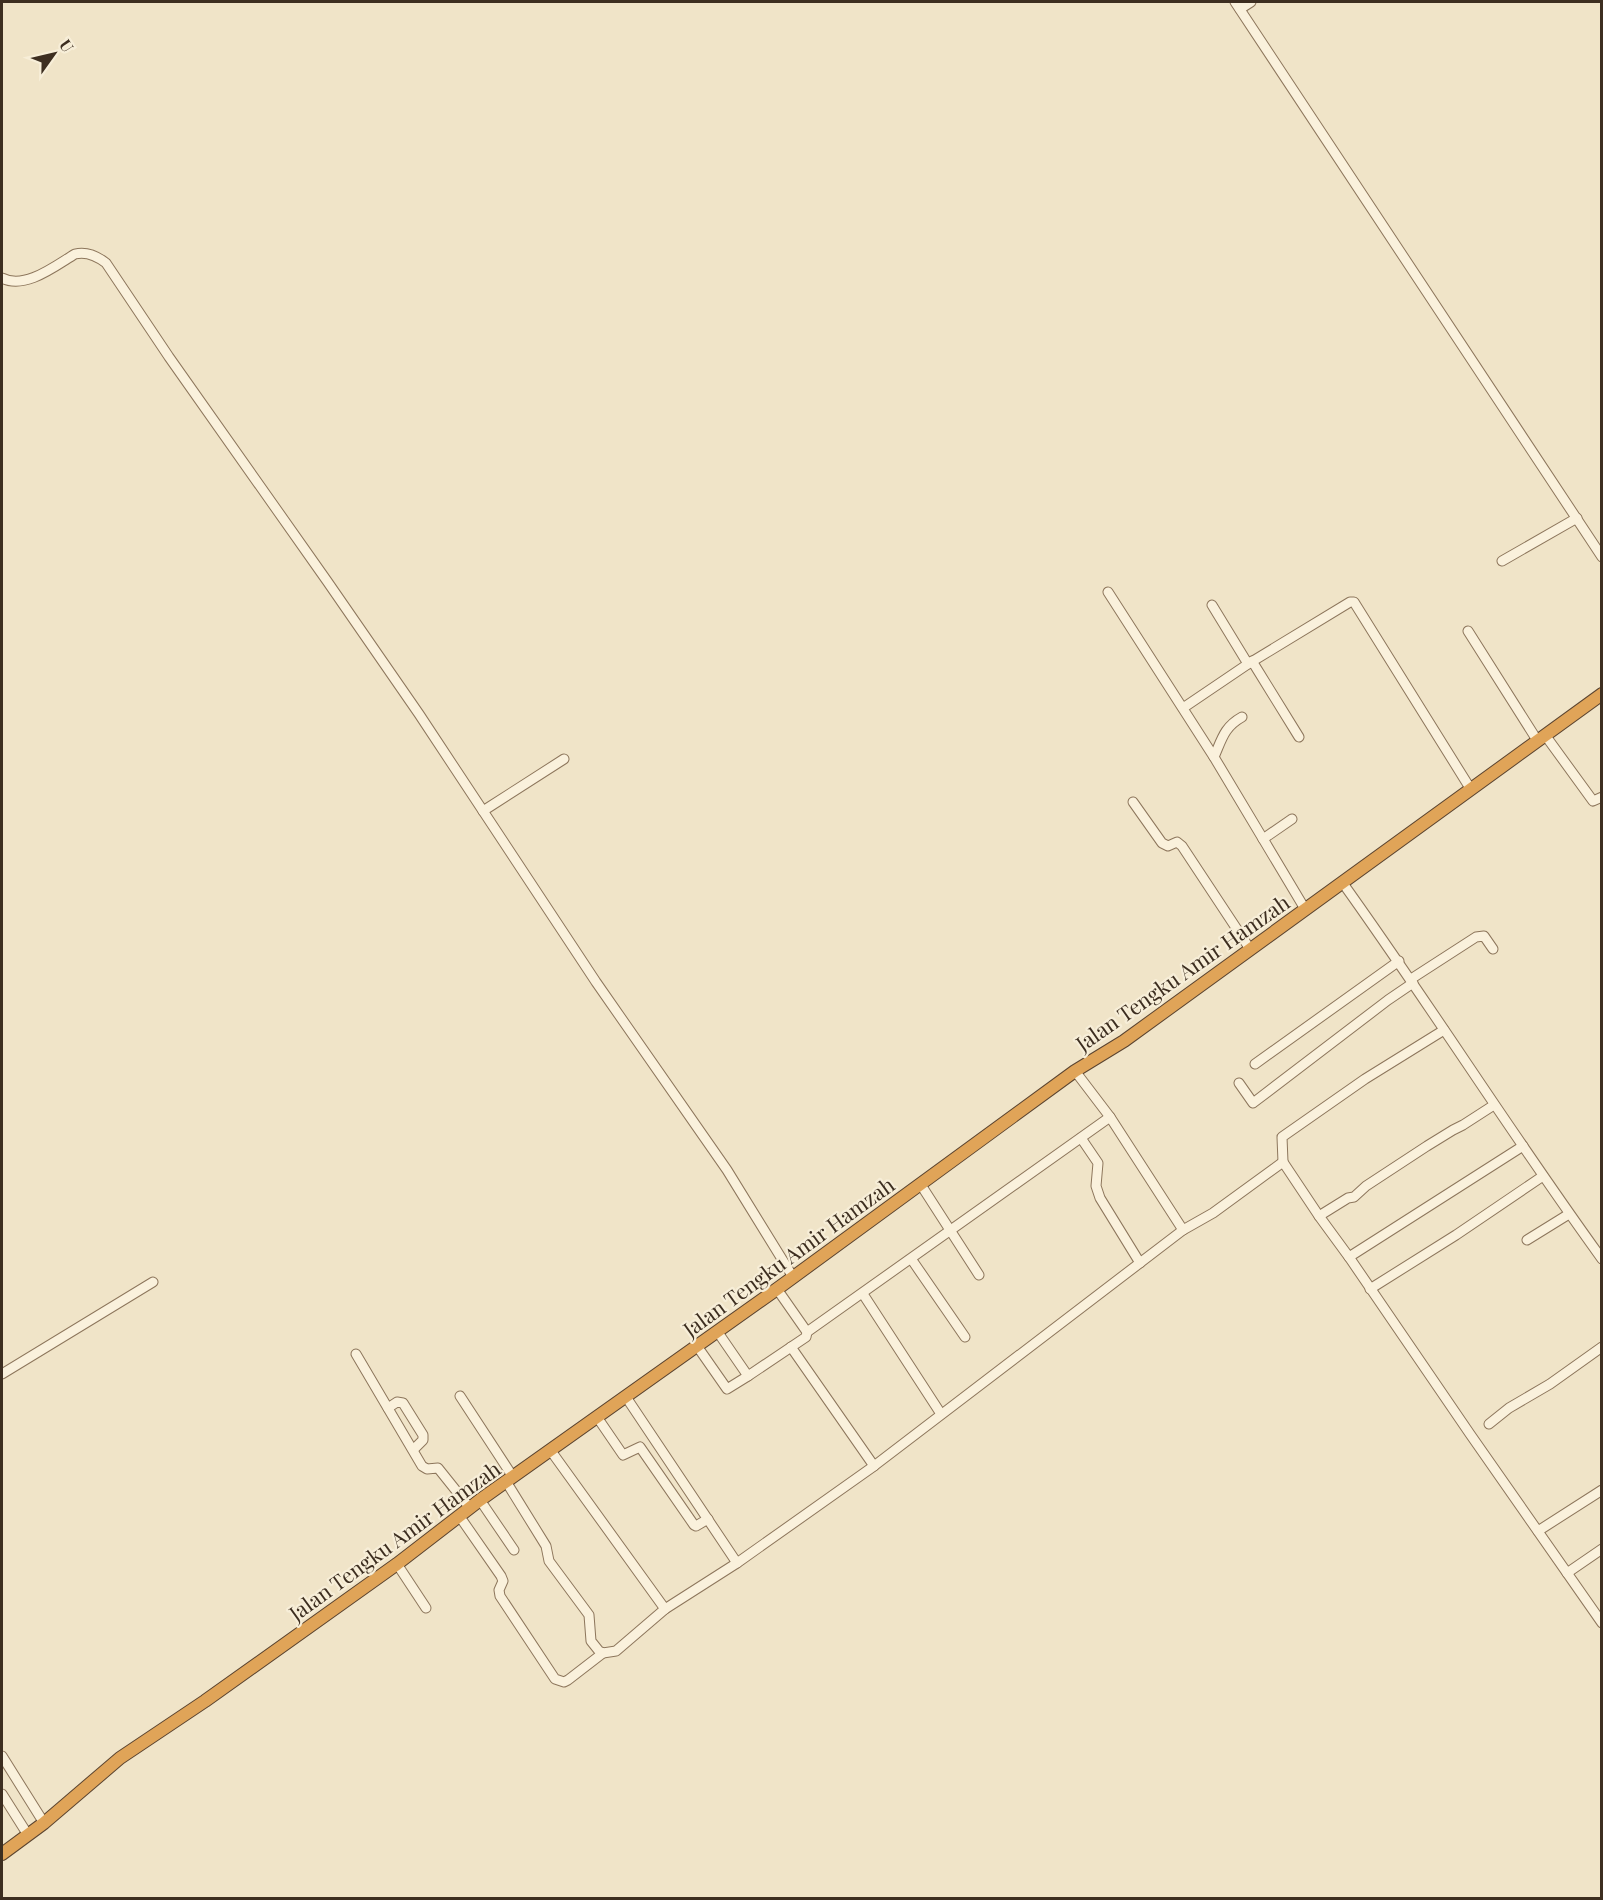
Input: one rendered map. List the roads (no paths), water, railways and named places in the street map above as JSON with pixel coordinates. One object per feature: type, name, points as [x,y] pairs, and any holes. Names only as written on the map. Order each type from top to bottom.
[{"type":"highway","name":"Jalan Tengku Amir Hamzah","points":[[2,1854],[44,1823],[120,1758],[205,1701],[397,1564],[475,1504],[777,1289],[1075,1071],[1124,1041],[1602,694]]},
{"type":"street","points":[[1251,2],[1237,5],[1602,557]]},
{"type":"street","points":[[2,278],[15,282],[27,280],[82,252],[100,258],[106,263],[169,357],[368,639],[596,982],[727,1170],[793,1277]]},
{"type":"street","points":[[1502,561],[1576,518]]},
{"type":"street","points":[[1108,592],[1214,756],[1305,909]]},
{"type":"street","points":[[1183,708],[1250,663],[1350,602],[1354,602],[1470,788]]},
{"type":"street","points":[[1212,605],[1299,737]]},
{"type":"street","points":[[1468,631],[1541,738],[1593,801],[1602,797]]},
{"type":"street","points":[[1214,756],[1229,724],[1242,717]]},
{"type":"street","points":[[483,812],[564,759]]},
{"type":"street","points":[[1133,802],[1162,843],[1168,846],[1177,842],[1182,846],[1250,949]]},
{"type":"street","points":[[1263,839],[1292,819]]},
{"type":"street","points":[[1342,882],[1399,961],[1543,1176],[1602,1259]]},
{"type":"street","points":[[1239,1083],[1253,1103],[1412,981],[1476,937],[1484,936],[1494,949]]},
{"type":"street","points":[[1255,1064],[1399,961]]},
{"type":"street","points":[[1444,1030],[1365,1079],[1282,1137],[1283,1162],[1602,1623]]},
{"type":"street","points":[[1075,1071],[1110,1117],[1183,1230]]},
{"type":"street","points":[[1319,1216],[1348,1198],[1354,1197],[1366,1186],[1409,1157],[1494,1104]]},
{"type":"street","points":[[697,1346],[727,1389],[792,1347],[807,1336],[807,1332],[912,1260],[1110,1117]]},
{"type":"street","points":[[1081,1138],[1099,1166],[1096,1186],[1100,1198],[1140,1263]]},
{"type":"street","points":[[1349,1257],[1523,1146]]},
{"type":"street","points":[[460,1517],[501,1576],[503,1581],[499,1590],[500,1596],[555,1679],[564,1682],[603,1653],[616,1651],[665,1610],[737,1563],[874,1466],[1183,1230],[1213,1213],[1283,1162]]},
{"type":"street","points":[[1370,1289],[1456,1235],[1543,1176]]},
{"type":"street","points":[[921,1185],[979,1275]]},
{"type":"street","points":[[1527,1240],[1569,1214]]},
{"type":"street","points":[[912,1260],[965,1337]]},
{"type":"street","points":[[2,1374],[153,1282]]},
{"type":"street","points":[[777,1289],[807,1332]]},
{"type":"street","points":[[863,1294],[942,1413]]},
{"type":"street","points":[[717,1331],[748,1376]]},
{"type":"street","points":[[792,1347],[874,1466]]},
{"type":"street","points":[[1490,1424],[1509,1408],[1550,1384],[1602,1347]]},
{"type":"street","points":[[356,1354],[422,1466],[427,1469],[438,1468],[475,1504],[514,1551]]},
{"type":"street","points":[[460,1396],[546,1546],[549,1561],[590,1615],[591,1641],[599,1652],[603,1653]]},
{"type":"street","points":[[626,1396],[737,1563]]},
{"type":"street","points":[[388,1408],[401,1401],[413,1419],[423,1437],[414,1449]]},
{"type":"street","points":[[597,1417],[623,1455],[640,1447],[694,1525],[708,1519]]},
{"type":"street","points":[[551,1451],[665,1610]]},
{"type":"street","points":[[1538,1531],[1602,1490]]},
{"type":"street","points":[[1567,1573],[1602,1549]]},
{"type":"street","points":[[397,1564],[426,1608]]},
{"type":"street","points":[[2,1756],[4,1767],[44,1823]]},
{"type":"street","points":[[2,1794],[28,1834]]}]
